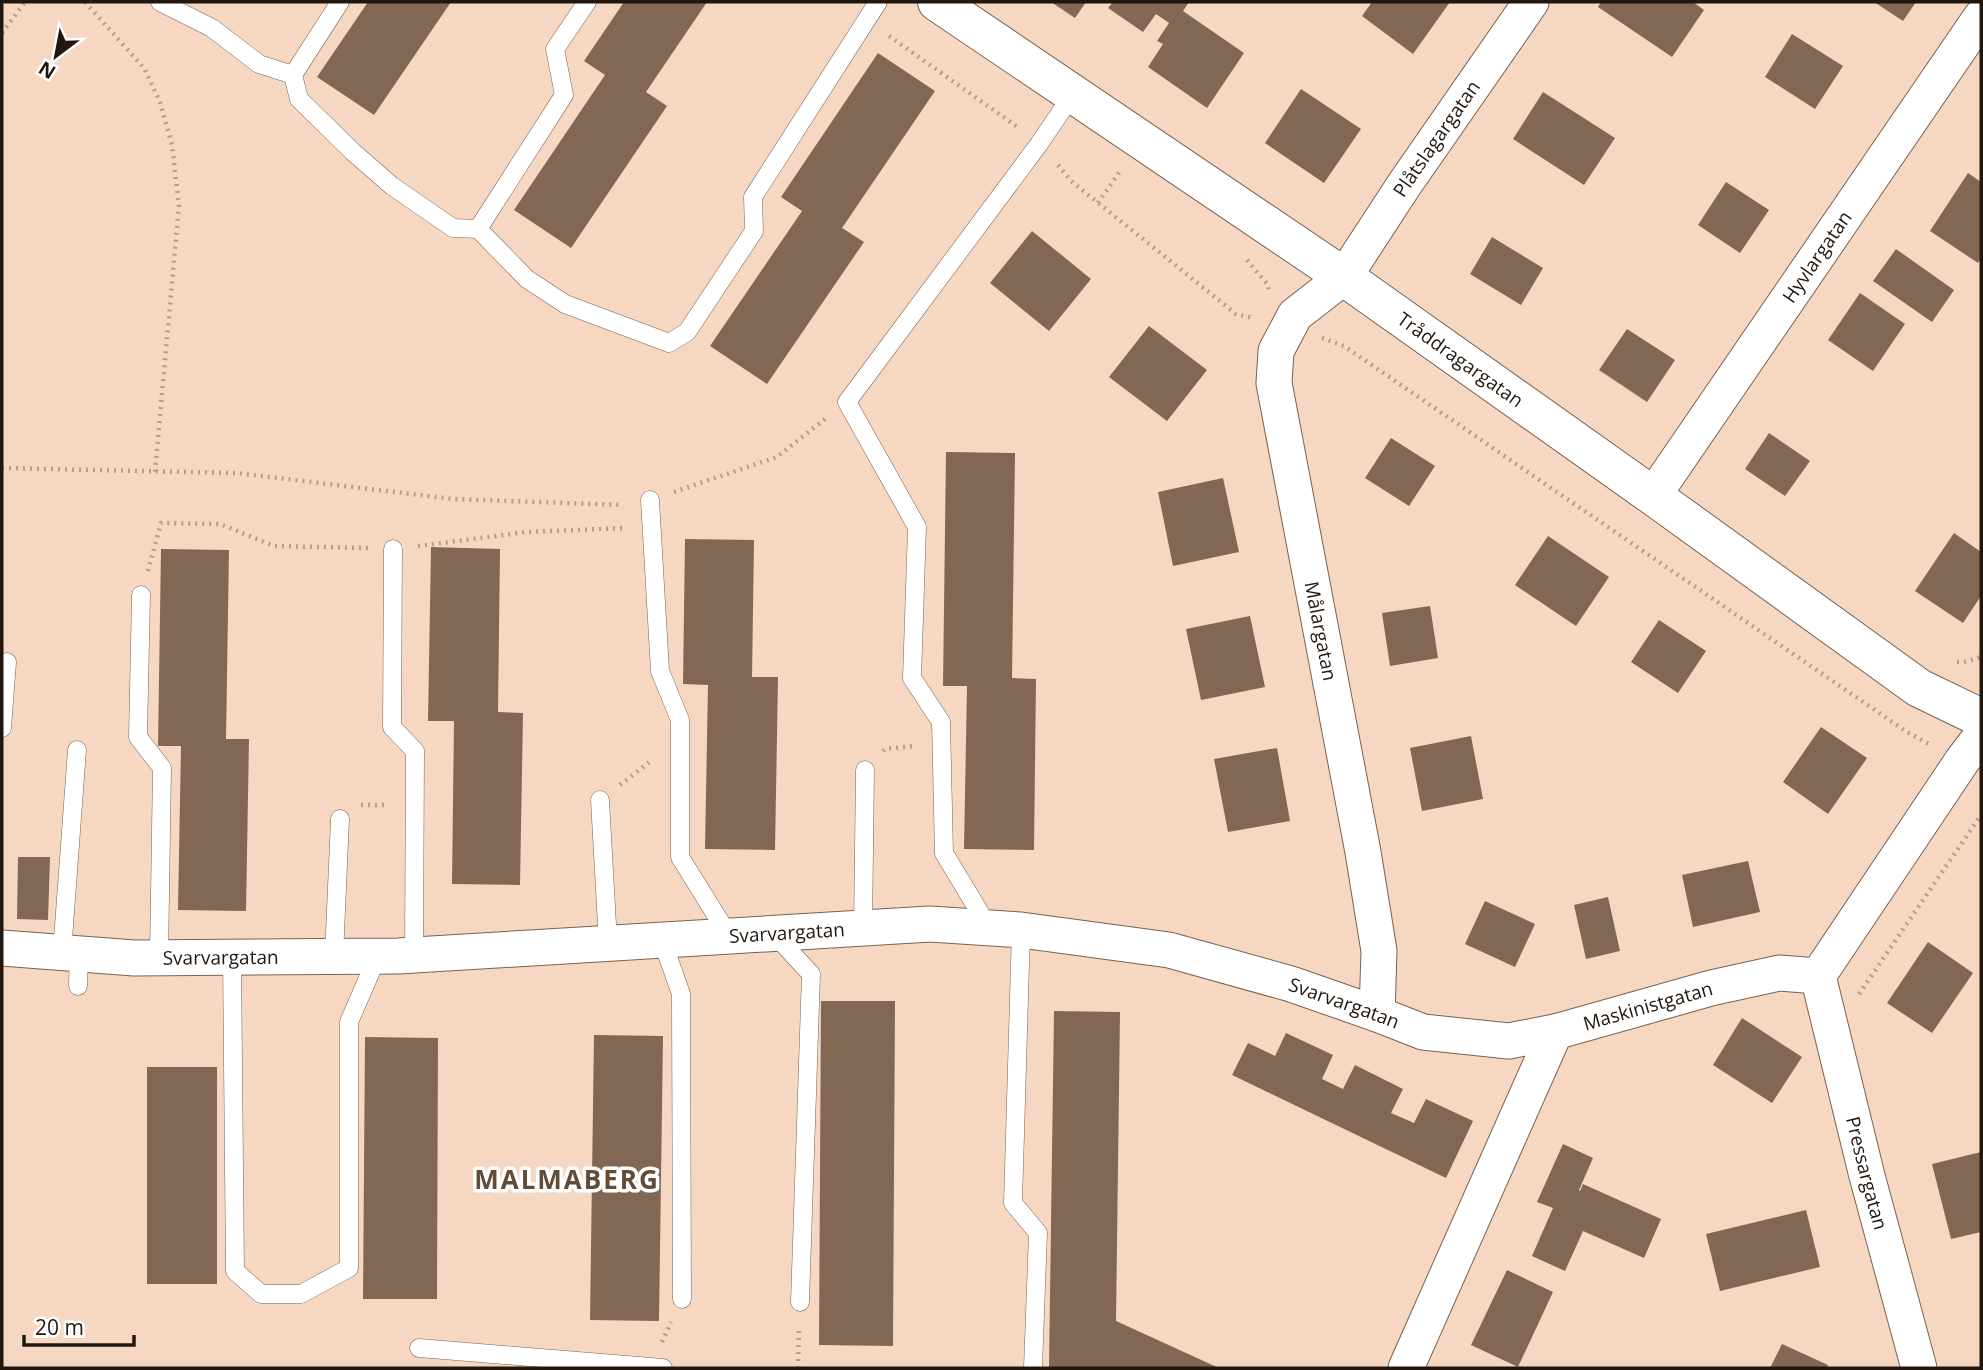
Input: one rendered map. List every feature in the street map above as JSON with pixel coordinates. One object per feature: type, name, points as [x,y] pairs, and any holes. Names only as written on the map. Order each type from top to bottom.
[{"type":"main road","name":"Tråddragargatan","points":[[937,2],[1344,277],[1919,688],[1981,718]]},
{"type":"street","name":"Plåtslagargatan","points":[[1344,277],[1404,185],[1531,2]]},
{"type":"street","name":"Hyvlargatan","points":[[1653,496],[1981,17]]},
{"type":"street","name":"Målargatan","points":[[1344,277],[1295,315],[1279,323],[1274,383],[1363,852],[1378,951],[1377,1014]]},
{"type":"street","points":[[1818,976],[1971,749]]},
{"type":"street","name":"Svarvargatan","points":[[2,948],[73,964],[159,958],[414,954],[930,924],[1005,929],[1168,950],[1291,985],[1423,1032],[1509,1041],[1555,1032]]},
{"type":"street","name":"Maskinistgatan","points":[[1555,1032],[1779,973],[1818,976]]},
{"type":"street","name":"Pressargatan","points":[[1818,976],[1867,1176],[1919,1368]]},
{"type":"street","points":[[1406,1368],[1555,1032]]},
{"type":"lane","points":[[160,2],[212,28],[259,64],[292,75]]},
{"type":"lane","points":[[340,2],[292,75],[299,99],[392,186],[453,228],[478,229],[527,279],[565,304],[669,344],[687,332],[754,231],[753,197],[878,2]]},
{"type":"lane","points":[[478,229],[564,95],[555,49],[587,2]]},
{"type":"lane","points":[[1033,1368],[1038,1233],[1013,1203],[1005,929],[944,853],[941,722],[912,678],[917,527],[847,402],[1039,144],[1073,94]]},
{"type":"lane","points":[[650,500],[660,671],[680,720],[680,857],[729,936]]},
{"type":"lane","points":[[393,549],[392,727],[415,751],[414,954]]},
{"type":"lane","points":[[141,595],[138,737],[162,768],[159,958]]},
{"type":"lane","points":[[2,728],[8,662]]},
{"type":"lane","points":[[73,964],[77,750]]},
{"type":"lane","points":[[863,928],[865,770]]},
{"type":"lane","points":[[600,800],[608,943]]},
{"type":"lane","points":[[334,956],[340,819]]},
{"type":"lane","points":[[774,934],[811,974],[800,1302]]},
{"type":"lane","points":[[662,940],[681,994],[682,1299]]},
{"type":"lane","points":[[232,957],[235,1271],[261,1294],[301,1294],[349,1268],[349,1022],[378,955]]},
{"type":"lane","points":[[419,1348],[589,1365],[656,1368]]},
{"type":"path","points":[[2,33],[25,2]]},
{"type":"path","points":[[85,2],[144,68],[160,102],[172,145],[179,205],[155,472]]},
{"type":"path","points":[[866,20],[1009,119],[1039,144],[1071,181],[1236,314],[1279,323],[1344,346],[1900,728],[1971,749]]},
{"type":"path","points":[[1098,203],[1121,170]]},
{"type":"path","points":[[1245,257],[1268,285],[1279,323]]},
{"type":"path","points":[[2,468],[236,473],[453,499],[635,505],[777,457],[847,402]]},
{"type":"path","points":[[141,595],[161,523],[220,524],[274,546],[393,549],[527,533],[651,526]]},
{"type":"path","points":[[600,800],[680,738]]},
{"type":"path","points":[[865,770],[885,749],[942,743]]},
{"type":"path","points":[[340,819],[360,805],[414,805]]},
{"type":"path","points":[[1827,1013],[1850,1007],[1981,815]]},
{"type":"path","points":[[656,1368],[682,1299]]},
{"type":"path","points":[[798,1368],[800,1302]]},
{"type":"building","points":[[368,2],[451,2],[374,115],[317,77]]},
{"type":"building","points":[[624,2],[707,2],[646,92],[667,106],[571,248],[514,210],[605,75],[584,61]]},
{"type":"building","points":[[1051,2],[1086,2],[1075,18]]},
{"type":"building","points":[[1113,2],[1189,2],[1183,11],[1244,53],[1207,108],[1148,67],[1163,44],[1157,41],[1169,23],[1156,14],[1143,32],[1108,8]]},
{"type":"building","points":[[1372,2],[1450,2],[1413,54],[1362,16]]},
{"type":"building","points":[[1601,2],[1693,2],[1704,10],[1672,57],[1598,7]]},
{"type":"building","points":[[1874,2],[1916,2],[1903,21]]},
{"type":"building","points":[[1792,34],[1843,66],[1815,109],[1765,77]]},
{"type":"building","points":[[878,53],[935,91],[842,228],[864,242],[767,384],[710,346],[802,211],[781,197]]},
{"type":"building","points":[[1301,89],[1361,129],[1324,183],[1265,143]]},
{"type":"building","points":[[1543,92],[1615,138],[1584,185],[1513,139]]},
{"type":"building","points":[[1968,173],[1981,182],[1981,258],[1978,263],[1930,231]]},
{"type":"building","points":[[1726,182],[1769,210],[1740,253],[1698,225]]},
{"type":"building","points":[[1032,231],[1091,279],[1049,331],[990,283]]},
{"type":"building","points":[[1492,237],[1543,268],[1521,305],[1470,274]]},
{"type":"building","points":[[1896,249],[1954,290],[1932,322],[1873,281]]},
{"type":"building","points":[[1860,293],[1905,324],[1873,371],[1828,340]]},
{"type":"building","points":[[1149,326],[1207,370],[1167,421],[1109,377]]},
{"type":"building","points":[[1627,329],[1675,360],[1647,402],[1599,370]]},
{"type":"building","points":[[1769,433],[1810,461],[1785,496],[1745,469]]},
{"type":"building","points":[[1391,438],[1435,466],[1409,506],[1365,478]]},
{"type":"building","points":[[946,452],[1015,453],[1012,678],[1036,679],[1034,850],[964,849],[967,686],[943,686]]},
{"type":"building","points":[[1223,478],[1239,552],[1173,566],[1158,492]]},
{"type":"building","points":[[1954,533],[1981,552],[1981,596],[1963,623],[1915,591]]},
{"type":"building","points":[[1548,536],[1609,577],[1576,626],[1515,585]]},
{"type":"building","points":[[685,539],[754,540],[752,677],[778,677],[775,850],[705,849],[708,685],[683,684]]},
{"type":"building","points":[[431,547],[500,549],[498,712],[523,713],[520,885],[452,884],[454,721],[428,721]]},
{"type":"building","points":[[161,549],[229,550],[226,739],[249,739],[246,911],[178,910],[181,746],[158,746]]},
{"type":"building","points":[[1430,606],[1438,658],[1390,666],[1382,613]]},
{"type":"building","points":[[1250,616],[1265,687],[1201,700],[1186,629]]},
{"type":"building","points":[[1659,620],[1706,651],[1678,693],[1631,662]]},
{"type":"building","points":[[1821,727],[1867,758],[1828,814],[1783,782]]},
{"type":"building","points":[[1471,736],[1483,799],[1422,811],[1410,748]]},
{"type":"building","points":[[1277,748],[1290,821],[1228,832],[1214,759]]},
{"type":"building","points":[[18,857],[50,857],[48,920],[17,919]]},
{"type":"building","points":[[1748,861],[1760,912],[1693,927],[1682,875]]},
{"type":"building","points":[[1608,897],[1620,951],[1586,959],[1574,905]]},
{"type":"building","points":[[1485,901],[1535,924],[1515,967],[1465,944]]},
{"type":"building","points":[[1928,942],[1973,973],[1932,1033],[1887,1003]]},
{"type":"building","points":[[821,1001],[895,1001],[893,1346],[819,1345]]},
{"type":"building","points":[[1054,1011],[1120,1012],[1116,1321],[1219,1368],[1049,1367]]},
{"type":"building","points":[[1742,1018],[1802,1057],[1772,1103],[1713,1065]]},
{"type":"building","points":[[1286,1033],[1333,1055],[1322,1079],[1343,1089],[1355,1065],[1403,1089],[1391,1113],[1414,1123],[1426,1099],[1473,1121],[1446,1178],[1232,1075],[1248,1043],[1275,1056]]},
{"type":"building","points":[[594,1035],[663,1036],[659,1321],[590,1320]]},
{"type":"building","points":[[365,1037],[438,1038],[437,1299],[363,1299]]},
{"type":"building","points":[[147,1067],[217,1067],[217,1284],[147,1284]]},
{"type":"building","points":[[1563,1144],[1593,1158],[1580,1191],[1583,1184],[1661,1219],[1644,1258],[1583,1231],[1565,1271],[1532,1256],[1553,1208],[1537,1202]]},
{"type":"building","points":[[1981,1152],[1981,1232],[1951,1239],[1932,1164]]},
{"type":"building","points":[[1806,1210],[1820,1267],[1720,1291],[1706,1234]]},
{"type":"building","points":[[1507,1270],[1553,1292],[1518,1367],[1471,1345]]},
{"type":"building","points":[[1782,1344],[1828,1365],[1827,1368],[1770,1368]]},
{"type":"district","name":"MALMABERG","points":[[567,1180]]}]
